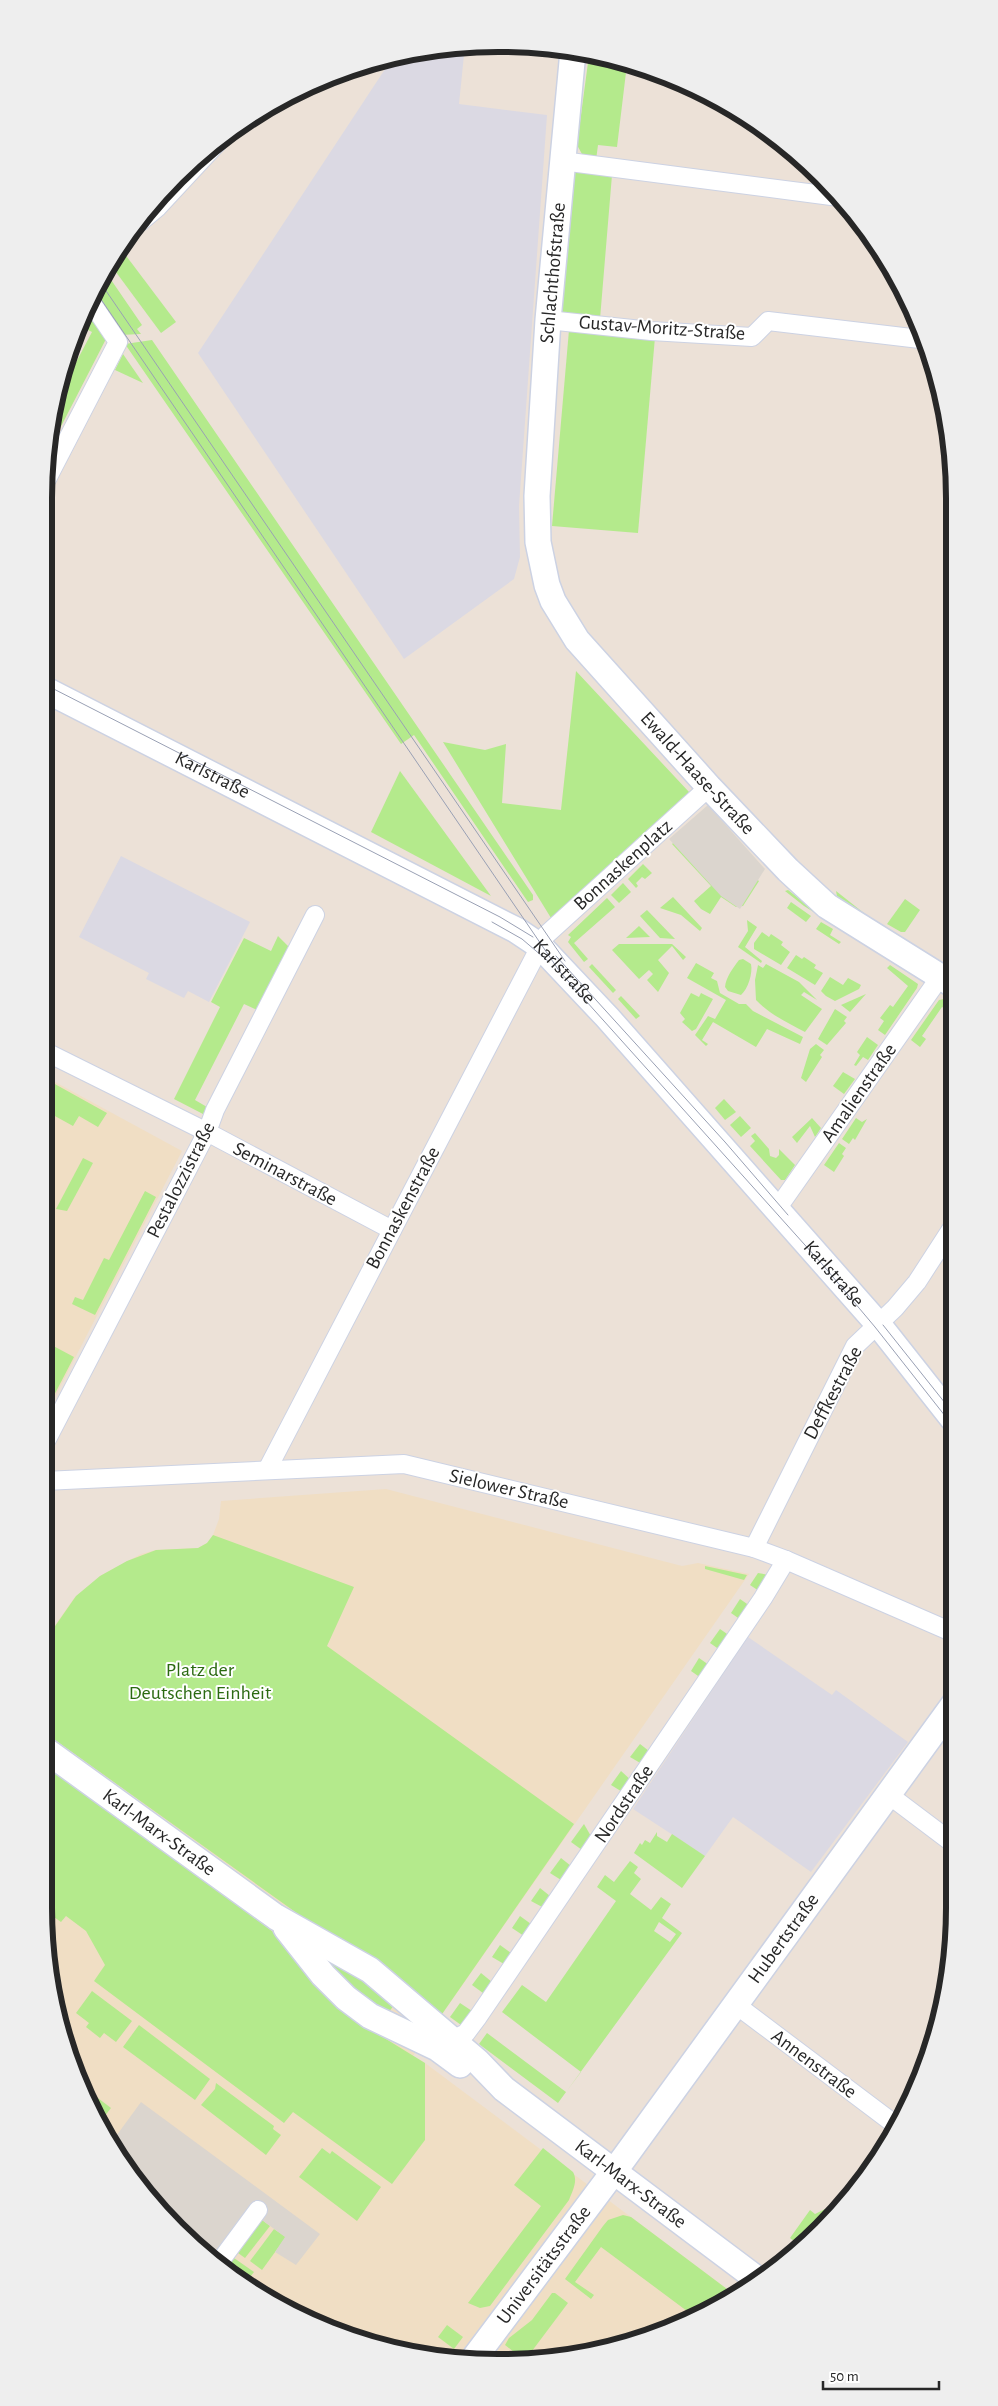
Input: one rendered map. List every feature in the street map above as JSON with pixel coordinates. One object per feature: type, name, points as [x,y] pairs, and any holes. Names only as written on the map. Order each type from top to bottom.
[{"type":"street","name":"Schlachthofstraße","points":[[538,496],[548,320],[571,58]]},
{"type":"street","points":[[562,161],[826,195]]},
{"type":"street","points":[[55,455],[118,342],[96,309]]},
{"type":"street","name":"Gustav-Moritz-Straße","points":[[548,320],[652,331],[752,337],[768,321],[916,339]]},
{"type":"street","name":"Ewald-Haase-Straße","points":[[538,496],[538,542],[547,584],[561,616],[577,640],[709,787],[788,870],[821,901],[946,981]]},
{"type":"street","name":"Karlstraße","points":[[52,693],[516,930],[540,946],[607,1017],[878,1324],[946,1409]]},
{"type":"street","name":"Bonnaskenplatz","points":[[540,946],[550,930],[709,787]]},
{"type":"street","name":"Pestalozzistraße","points":[[52,1430],[207,1132],[215,1110],[315,915]]},
{"type":"street","name":"Bonnaskenstraße","points":[[267,1470],[540,946]]},
{"type":"street","name":"Amalienstraße","points":[[777,1209],[946,981]]},
{"type":"street","name":"Seminarstraße","points":[[52,1056],[207,1132],[392,1230]]},
{"type":"street","name":"Deffkestraße","points":[[754,1548],[855,1346],[917,1282],[946,1237]]},
{"type":"street","name":"Sielower Straße","points":[[52,1481],[404,1464],[754,1548],[946,1630]]},
{"type":"street","name":"Nordstraße","points":[[452,2040],[466,2033],[478,2017],[763,1598],[786,1560]]},
{"type":"street","name":"Hubertstraße","points":[[613,2173],[946,1715]]},
{"type":"street","name":"Karl-Marx-Straße","points":[[52,1755],[276,1917],[370,1970],[477,2061],[504,2089],[751,2275]]},
{"type":"street","points":[[888,1795],[946,1838]]},
{"type":"street","name":"Karl-Marx-Straße","points":[[276,1917],[323,1975],[346,1998],[370,2016],[436,2048],[470,2072],[504,2089]]},
{"type":"street","name":"Annenstraße","points":[[735,2004],[890,2121]]},
{"type":"street","name":"Universitätsstraße","points":[[478,2353],[613,2173]]},
{"type":"street","points":[[223,2258],[258,2210]]},
{"type":"shaded area","points":[[464,54],[459,104],[547,115],[519,506],[520,557],[514,579],[404,659],[198,353],[386,67],[412,61]]},
{"type":"shaded area","points":[[708,805],[765,869],[740,909],[721,896],[669,839]]},
{"type":"shaded area","points":[[121,856],[250,922],[209,1002],[188,991],[184,998],[146,979],[149,973],[79,937]]},
{"type":"shaded area","points":[[52,1080],[182,1151],[52,1403]]},
{"type":"shaded area","points":[[386,1489],[682,1566],[698,1563],[749,1574],[413,2056],[425,2063],[728,2290],[722,2294],[670,2320],[643,2330],[586,2345],[557,2350],[499,2354],[470,2353],[412,2345],[383,2338],[328,2320],[276,2294],[227,2261],[183,2223],[163,2201],[145,2179],[112,2130],[86,2078],[76,2051],[61,1994],[56,1965],[52,1907],[52,1630],[74,1598],[100,1576],[141,1554],[156,1550],[198,1548],[207,1543],[213,1535],[219,1519],[221,1501]]},
{"type":"shaded area","points":[[748,1637],[832,1695],[836,1690],[908,1742],[811,1872],[733,1817],[705,1856],[633,1809]]},
{"type":"shaded area","points":[[141,2102],[320,2234],[296,2265],[275,2252],[285,2237],[262,2220],[230,2263],[183,2223],[163,2201],[145,2179],[116,2136]]},
{"type":"green space","points":[[588,62],[626,71],[617,147],[598,145],[596,160],[582,154],[577,145]]},
{"type":"green space","points":[[575,172],[612,175],[600,319],[557,315],[570,179]]},
{"type":"green space","points":[[125,255],[176,322],[161,333],[115,271]]},
{"type":"green space","points":[[110,279],[142,325],[137,329],[141,334],[120,335],[98,304]]},
{"type":"green space","points":[[91,317],[106,339],[57,434],[71,371],[92,332],[86,329]]},
{"type":"green space","points":[[569,330],[655,337],[638,533],[552,526]]},
{"type":"green space","points":[[152,340],[533,895],[533,900],[528,902],[414,735],[401,744],[125,344]]},
{"type":"green space","points":[[123,354],[143,383],[115,370]]},
{"type":"green space","points":[[576,671],[689,792],[551,918],[443,742],[485,750],[506,744],[502,803],[561,810]]},
{"type":"green space","points":[[400,771],[491,896],[371,832]]},
{"type":"green space","points":[[679,838],[701,839],[759,881],[743,906],[736,907],[721,897],[710,914],[701,909],[694,901],[711,886],[672,844]]},
{"type":"green space","points":[[643,864],[652,873],[645,879],[642,877],[636,883],[638,886],[636,888],[628,879]]},
{"type":"green space","points":[[623,883],[631,892],[619,903],[611,895]]},
{"type":"green space","points":[[788,890],[806,904],[925,978],[925,982],[804,906],[785,891]]},
{"type":"green space","points":[[836,891],[879,925],[937,959],[935,962],[838,901]]},
{"type":"green space","points":[[673,897],[702,928],[700,931],[681,915],[660,908]]},
{"type":"green space","points":[[607,898],[615,907],[574,943],[588,959],[584,962],[568,942],[571,937],[568,935]]},
{"type":"green space","points":[[905,899],[920,910],[905,932],[901,932],[887,924]]},
{"type":"green space","points":[[791,902],[811,916],[806,922],[787,908]]},
{"type":"green space","points":[[647,910],[675,939],[660,938],[640,916]]},
{"type":"green space","points":[[747,920],[757,927],[745,947],[762,961],[761,963],[738,947],[748,931]]},
{"type":"green space","points":[[821,922],[833,929],[830,935],[841,942],[839,944],[816,929]]},
{"type":"green space","points":[[639,926],[650,937],[626,938]]},
{"type":"green space","points":[[762,932],[769,937],[771,934],[783,942],[781,945],[790,952],[781,965],[754,949],[754,943]]},
{"type":"green space","points":[[278,936],[289,947],[257,1010],[244,1004],[195,1100],[207,1107],[203,1114],[174,1099],[220,1007],[211,1002],[244,938],[271,951]]},
{"type":"green space","points":[[619,944],[672,944],[686,957],[683,960],[672,946],[658,960],[669,973],[658,992],[647,980],[653,974],[649,970],[639,979],[612,950]]},
{"type":"green space","points":[[796,955],[802,959],[804,957],[816,965],[814,968],[823,973],[815,985],[787,968]]},
{"type":"green space","points":[[743,959],[751,964],[751,976],[748,985],[741,995],[728,991],[725,987],[732,969],[739,960]]},
{"type":"green space","points":[[696,963],[714,973],[711,978],[717,981],[720,993],[739,1004],[746,1004],[753,1011],[803,1037],[800,1044],[767,1029],[756,1047],[713,1022],[702,1040],[708,1044],[706,1046],[695,1035],[708,1016],[715,1019],[726,1000],[687,978]]},
{"type":"green space","points":[[592,964],[616,990],[613,993],[589,967]]},
{"type":"green space","points":[[766,964],[799,982],[817,1000],[804,992],[801,995],[822,1009],[805,1032],[785,1022],[756,1000],[755,980],[758,965],[763,968]]},
{"type":"green space","points":[[890,965],[918,984],[885,1035],[878,1030],[884,1021],[880,1018],[890,1005],[893,1007],[908,986],[887,968]]},
{"type":"green space","points":[[830,977],[843,985],[848,978],[861,985],[859,989],[835,1001],[821,991]]},
{"type":"green space","points":[[691,993],[699,997],[701,993],[713,999],[696,1029],[692,1031],[682,1022],[685,1019],[680,1013]]},
{"type":"green space","points":[[866,994],[850,1012],[841,1005]]},
{"type":"green space","points":[[621,996],[640,1016],[636,1019],[618,999]]},
{"type":"green space","points":[[939,1000],[946,1000],[946,1009],[942,1007],[922,1036],[926,1039],[920,1047],[911,1040]]},
{"type":"green space","points":[[835,1009],[847,1017],[844,1021],[846,1023],[827,1045],[818,1039]]},
{"type":"green space","points":[[867,1037],[878,1045],[868,1060],[863,1057],[856,1066],[854,1065],[860,1055],[857,1052]]},
{"type":"green space","points":[[816,1044],[824,1050],[820,1055],[822,1057],[806,1082],[801,1078],[810,1049]]},
{"type":"green space","points":[[843,1072],[855,1079],[844,1094],[833,1086]]},
{"type":"green space","points":[[52,1082],[107,1113],[98,1127],[79,1116],[73,1126],[52,1114]]},
{"type":"green space","points":[[724,1099],[736,1112],[725,1120],[715,1108]]},
{"type":"green space","points":[[740,1116],[751,1128],[741,1137],[730,1125]]},
{"type":"green space","points":[[812,1118],[821,1128],[815,1137],[810,1126],[797,1143],[792,1137]]},
{"type":"green space","points":[[856,1118],[862,1122],[867,1119],[855,1140],[853,1138],[849,1144],[842,1139]]},
{"type":"green space","points":[[755,1133],[769,1149],[770,1156],[776,1158],[779,1155],[779,1149],[795,1165],[785,1180],[781,1180],[750,1146],[755,1141],[751,1136]]},
{"type":"green space","points":[[839,1143],[846,1148],[842,1154],[844,1156],[834,1172],[824,1165]]},
{"type":"green space","points":[[83,1158],[93,1163],[67,1211],[56,1209]]},
{"type":"green space","points":[[145,1191],[156,1197],[95,1315],[72,1304],[75,1297],[83,1300],[104,1258],[109,1260]]},
{"type":"green space","points":[[52,1345],[74,1357],[52,1399],[55,1378],[52,1373]]},
{"type":"green space","name":"Platz der Deutschen Einheit","points":[[213,1535],[354,1587],[327,1646],[574,1824],[440,2017],[394,1973],[326,1934],[52,1738],[52,1630],[76,1596],[100,1576],[127,1561],[156,1550],[198,1548],[207,1543]]},
{"type":"green space","points":[[705,1566],[747,1575],[744,1580],[705,1569]]},
{"type":"green space","points":[[758,1573],[769,1575],[759,1591],[750,1585]]},
{"type":"green space","points":[[740,1599],[750,1606],[741,1620],[731,1613]]},
{"type":"green space","points":[[720,1629],[730,1636],[720,1650],[710,1643]]},
{"type":"green space","points":[[699,1658],[709,1665],[701,1678],[691,1671]]},
{"type":"green space","points":[[640,1744],[649,1751],[642,1764],[630,1757]]},
{"type":"green space","points":[[52,1769],[276,1934],[360,2023],[425,2063],[425,2140],[392,2184],[293,2112],[284,2123],[94,1981],[105,1965],[86,1931],[66,1916],[61,1922],[52,1916]]},
{"type":"green space","points":[[621,1771],[632,1781],[624,1793],[611,1785]]},
{"type":"green space","points":[[584,1824],[592,1838],[582,1850],[571,1842]]},
{"type":"green space","points":[[657,1832],[657,1836],[667,1842],[672,1834],[705,1856],[682,1888],[634,1853],[640,1843],[642,1845],[645,1840],[650,1843]]},
{"type":"green space","points":[[561,1858],[571,1866],[561,1880],[550,1873]]},
{"type":"green space","points":[[630,1861],[638,1867],[634,1873],[641,1879],[630,1894],[651,1910],[661,1897],[671,1904],[662,1918],[682,1933],[581,2072],[502,2012],[522,1985],[546,2002],[616,1901],[597,1887],[605,1875],[614,1882]],"holes":[[[659,1922],[676,1934],[670,1942],[654,1931]]]},
{"type":"green space","points":[[540,1888],[550,1896],[544,1908],[531,1901]]},
{"type":"green space","points":[[520,1916],[531,1924],[524,1936],[512,1928]]},
{"type":"green space","points":[[500,1945],[511,1953],[504,1964],[492,1957]]},
{"type":"green space","points":[[330,1956],[398,2000],[385,2017],[324,1964]]},
{"type":"green space","points":[[481,1973],[492,1982],[483,1993],[472,1985]]},
{"type":"green space","points":[[92,1991],[132,2021],[116,2042],[104,2033],[100,2038],[86,2027],[89,2023],[76,2013]]},
{"type":"green space","points":[[460,2003],[472,2011],[461,2025],[450,2017]]},
{"type":"green space","points":[[139,2025],[210,2079],[195,2100],[123,2047]]},
{"type":"green space","points":[[487,2033],[566,2092],[558,2103],[479,2044]]},
{"type":"green space","points":[[216,2083],[274,2126],[273,2129],[281,2135],[266,2155],[201,2105],[215,2089]]},
{"type":"green space","points":[[95,2096],[111,2108],[105,2116]]},
{"type":"green space","points":[[322,2148],[330,2154],[332,2151],[381,2187],[357,2221],[299,2177]]},
{"type":"green space","points":[[543,2148],[573,2172],[575,2182],[569,2200],[490,2306],[480,2308],[468,2303],[541,2206],[514,2185]]},
{"type":"green space","points":[[825,2209],[827,2210],[795,2242],[790,2238],[810,2210],[815,2214]]},
{"type":"green space","points":[[623,2215],[631,2217],[728,2290],[687,2311],[601,2247],[575,2282],[594,2295],[591,2299],[565,2279],[608,2220]]},
{"type":"green space","points":[[262,2220],[270,2226],[245,2258],[238,2253]]},
{"type":"green space","points":[[274,2229],[286,2237],[262,2270],[250,2261]]},
{"type":"green space","points":[[234,2258],[254,2272],[250,2277],[230,2263]]},
{"type":"green space","points":[[552,2293],[555,2293],[568,2303],[531,2353],[516,2353],[505,2345],[509,2338],[532,2320]]},
{"type":"green space","points":[[447,2325],[463,2337],[454,2349],[438,2337]]},
{"type":"tram line","points":[[105,290],[565,961]]},
{"type":"tram line","points":[[101,299],[560,972],[822,1264],[875,1327],[946,1417]]},
{"type":"tram line","points":[[52,688],[500,917],[533,937]]},
{"type":"tram line","points":[[492,922],[522,939],[549,962]]},
{"type":"tram line","points":[[556,956],[725,1142],[788,1215]]},
{"type":"tram line","points":[[883,1325],[946,1404]]}]
